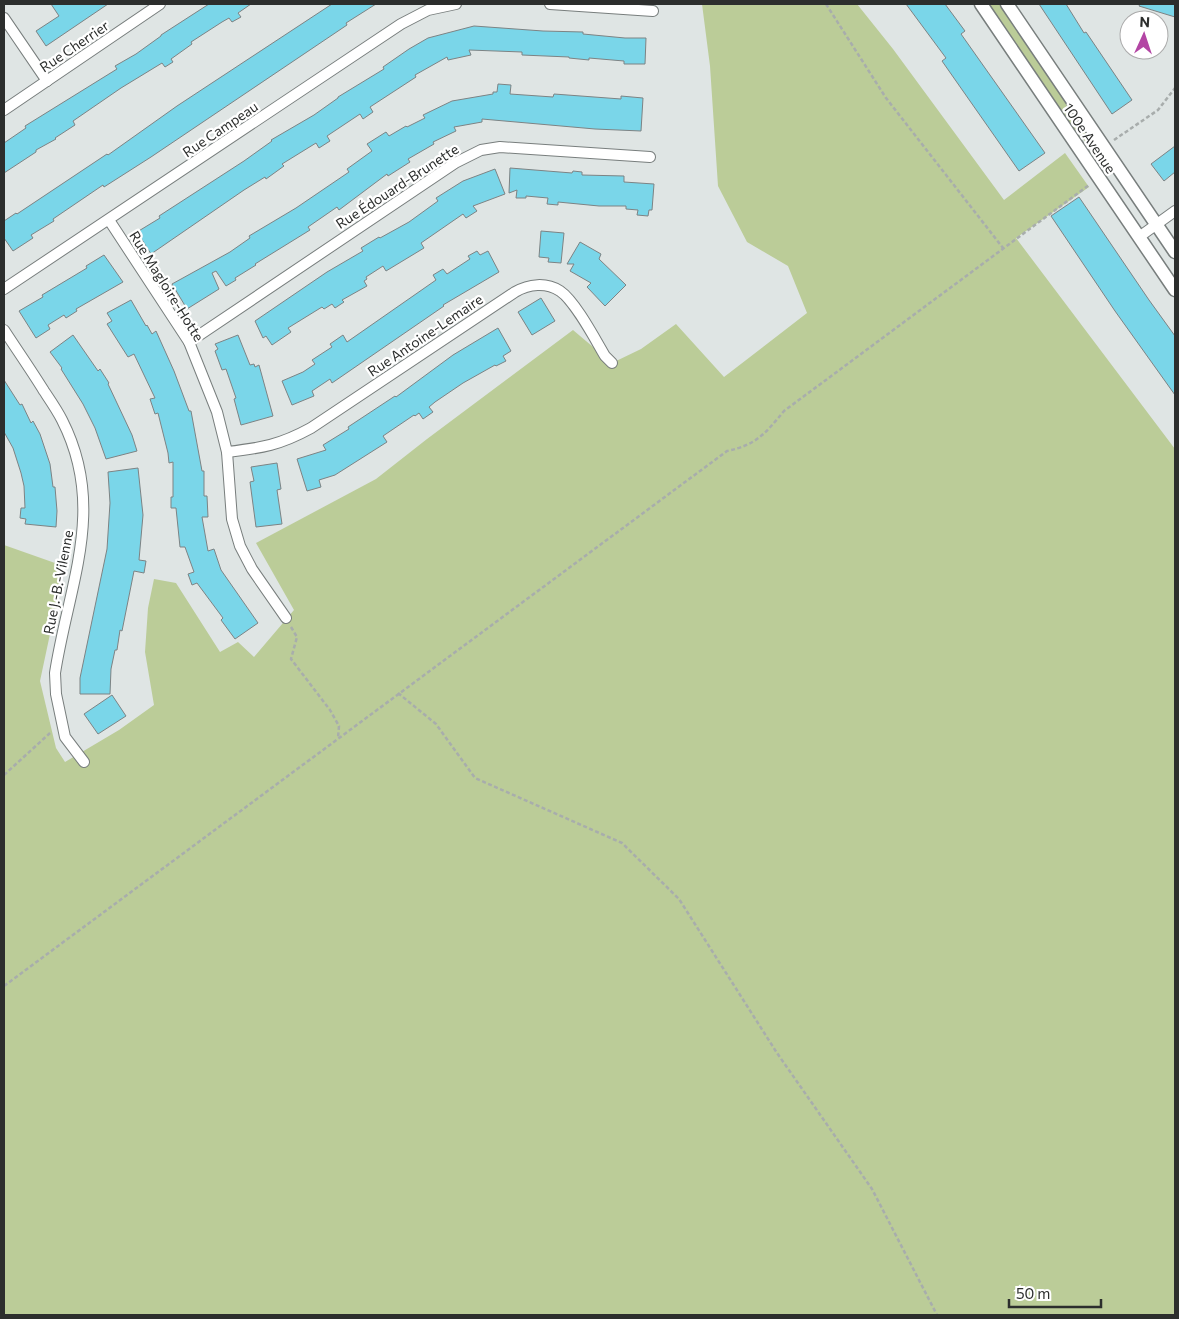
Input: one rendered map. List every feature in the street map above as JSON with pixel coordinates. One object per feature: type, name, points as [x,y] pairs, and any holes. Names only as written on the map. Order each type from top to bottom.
[{"type":"street","name":"Rue Cherrier","points":[[4,110],[159,4]]},
{"type":"street","name":"Rue Campeau","points":[[4,289],[401,24],[428,10],[456,4]]},
{"type":"street","points":[[550,4],[654,11]]},
{"type":"street","name":"100e Avenue","points":[[981,4],[1175,290]]},
{"type":"street","name":"100e Avenue","points":[[1006,4],[1175,252]]},
{"type":"street","points":[[4,18],[46,81]]},
{"type":"street","name":"Rue Édouard-Brunette","points":[[189,342],[455,163],[481,150],[507,147],[650,157]]},
{"type":"street","points":[[1139,237],[1175,211]]},
{"type":"street","name":"Rue Magloire-Hotte","points":[[109,220],[189,342],[217,412],[227,452],[232,519],[240,546],[252,569],[286,618]]},
{"type":"street","name":"Rue Antoine-Lemaire","points":[[227,452],[262,448],[289,440],[311,428],[515,292],[530,285],[548,286],[560,291],[570,300],[605,356],[612,363]]},
{"type":"street","name":"Rue J.-B.-Vilenne","points":[[4,330],[62,419],[75,451],[82,482],[84,513],[82,544],[55,672],[56,694],[65,737],[84,762]]},
{"type":"path","points":[[826,4],[886,98],[1003,248]]},
{"type":"path","points":[[1114,140],[1158,110],[1175,88]]},
{"type":"path","points":[[4,986],[726,451],[745,447],[767,432],[784,411],[1089,185]]},
{"type":"path","points":[[286,618],[297,637],[291,659],[330,710],[339,726],[338,738]]},
{"type":"path","points":[[398,693],[436,724],[476,778],[622,843],[679,899],[776,1053],[872,1189],[937,1315]]},
{"type":"path","points":[[4,775],[50,732]]},
{"type":"green space","points":[[702,4],[857,4],[893,49],[1004,200],[1065,153],[1089,187],[1016,238],[1175,449],[1175,1315],[4,1315],[4,545],[55,563],[60,587],[40,681],[56,748],[65,762],[119,730],[154,705],[145,652],[148,608],[154,579],[176,583],[220,652],[238,642],[254,657],[294,610],[256,543],[376,479],[573,330],[612,363],[641,349],[676,324],[724,377],[807,313],[788,266],[747,242],[718,186],[710,66]]},
{"type":"green space","points":[[988,4],[999,4],[1109,165],[1107,166],[1068,122]]},
{"type":"building","points":[[51,4],[108,4],[46,46],[36,31],[59,16]]},
{"type":"building","points":[[209,4],[251,4],[238,13],[241,17],[232,22],[229,18],[222,22],[191,42],[192,44],[171,59],[173,62],[165,67],[162,63],[121,88],[73,121],[75,125],[56,139],[36,150],[36,152],[4,173],[4,143],[26,128],[25,126],[117,69],[115,66],[136,54],[161,35]]},
{"type":"building","points":[[332,4],[376,4],[151,157],[104,187],[103,185],[53,219],[54,221],[31,235],[33,238],[13,251],[4,238],[4,221],[108,155],[177,106]]},
{"type":"building","points":[[906,4],[945,4],[965,31],[961,34],[1045,153],[1019,171],[942,61],[946,58]]},
{"type":"building","points":[[1039,4],[1066,4],[1084,33],[1086,32],[1132,100],[1112,114]]},
{"type":"building","points":[[1140,4],[1175,4],[1175,17],[1169,15],[1169,10],[1152,10],[1139,6]]},
{"type":"building","points":[[474,26],[583,32],[583,34],[625,38],[646,38],[645,64],[624,64],[624,61],[589,58],[589,60],[569,57],[522,55],[522,52],[469,50],[471,55],[448,60],[447,57],[415,75],[416,77],[370,107],[373,112],[363,119],[360,114],[327,136],[330,141],[319,148],[316,143],[282,164],[284,166],[266,179],[265,177],[244,190],[151,254],[137,232],[160,218],[159,216],[244,161],[271,140],[314,115],[338,97],[384,69],[383,67],[409,49],[428,38]]},
{"type":"building","points":[[498,84],[511,85],[510,94],[553,97],[554,94],[621,99],[621,96],[643,98],[641,131],[482,119],[482,122],[454,127],[456,131],[433,142],[434,144],[408,159],[410,162],[388,176],[387,174],[339,210],[337,207],[308,227],[310,230],[255,264],[235,278],[236,280],[226,286],[216,271],[212,273],[219,289],[187,309],[172,284],[230,252],[250,238],[249,236],[296,208],[349,172],[347,169],[372,151],[367,144],[386,132],[389,136],[425,118],[423,115],[452,101],[493,94],[493,92],[497,92]]},
{"type":"building","points":[[1175,146],[1175,172],[1164,181],[1151,164]]},
{"type":"building","points":[[510,168],[572,173],[573,171],[582,172],[582,175],[624,176],[624,182],[654,184],[652,210],[649,210],[648,216],[637,215],[638,210],[626,209],[626,206],[599,206],[558,202],[558,205],[547,204],[548,198],[526,196],[526,198],[516,198],[517,190],[509,193]]},
{"type":"building","points":[[495,169],[505,194],[473,206],[477,211],[466,218],[463,214],[421,243],[424,248],[386,271],[383,266],[366,277],[367,279],[364,281],[367,286],[342,300],[344,302],[335,308],[332,304],[324,309],[322,307],[288,328],[291,332],[272,345],[266,336],[263,338],[255,321],[327,272],[363,251],[361,248],[409,222],[438,201],[436,198],[463,181]]},
{"type":"building","points":[[1079,197],[1175,336],[1175,395],[1051,216]]},
{"type":"building","points":[[541,231],[564,233],[561,263],[548,262],[549,258],[539,257]]},
{"type":"building","points":[[580,242],[601,254],[599,259],[626,285],[605,306],[587,287],[591,283],[570,271],[574,264],[567,264]]},
{"type":"building","points":[[477,251],[480,255],[488,251],[499,272],[443,305],[332,383],[330,379],[312,391],[314,396],[292,405],[282,381],[303,372],[315,364],[312,360],[332,347],[330,344],[343,335],[347,342],[436,280],[433,275],[443,269],[447,274],[470,259],[468,256]]},
{"type":"building","points":[[104,255],[123,282],[76,309],[77,311],[66,318],[64,315],[48,325],[50,329],[36,338],[19,311],[43,297],[42,295],[87,268],[86,266]]},
{"type":"building","points":[[541,298],[555,321],[532,335],[518,312]]},
{"type":"building","points":[[131,300],[152,334],[156,331],[189,411],[191,411],[202,471],[204,471],[204,496],[207,496],[208,517],[202,517],[208,551],[214,549],[221,570],[258,623],[235,639],[221,620],[223,618],[197,583],[192,585],[188,574],[194,572],[185,547],[180,547],[176,508],[171,508],[171,497],[173,497],[173,462],[169,463],[158,413],[155,414],[150,399],[155,398],[134,354],[128,357],[107,324],[112,321],[107,313]]},
{"type":"building","points":[[498,328],[511,351],[503,356],[506,361],[463,383],[435,402],[429,407],[433,412],[423,419],[419,413],[414,415],[383,436],[387,442],[335,475],[319,480],[321,487],[307,491],[297,459],[326,450],[323,445],[349,429],[348,427],[396,397],[453,355]]},
{"type":"building","points":[[73,335],[98,371],[100,369],[109,383],[137,451],[106,459],[95,428],[83,404],[62,368],[50,352]]},
{"type":"building","points":[[238,335],[250,365],[254,364],[255,367],[259,365],[273,416],[241,425],[234,399],[236,398],[226,369],[222,370],[215,351],[218,349],[215,344]]},
{"type":"building","points":[[4,380],[20,405],[22,404],[31,423],[33,421],[40,434],[50,464],[53,487],[55,487],[56,527],[25,524],[26,519],[20,518],[21,508],[25,508],[24,486],[13,448],[4,432]]},
{"type":"building","points":[[277,463],[281,489],[277,490],[282,524],[256,527],[250,482],[254,481],[251,467]]},
{"type":"building","points":[[138,468],[143,515],[139,560],[146,561],[144,573],[134,571],[122,631],[120,630],[117,650],[115,650],[111,669],[110,694],[80,694],[80,678],[107,549],[110,503],[108,472]]},
{"type":"building","points":[[112,695],[126,716],[98,734],[84,714]]}]
